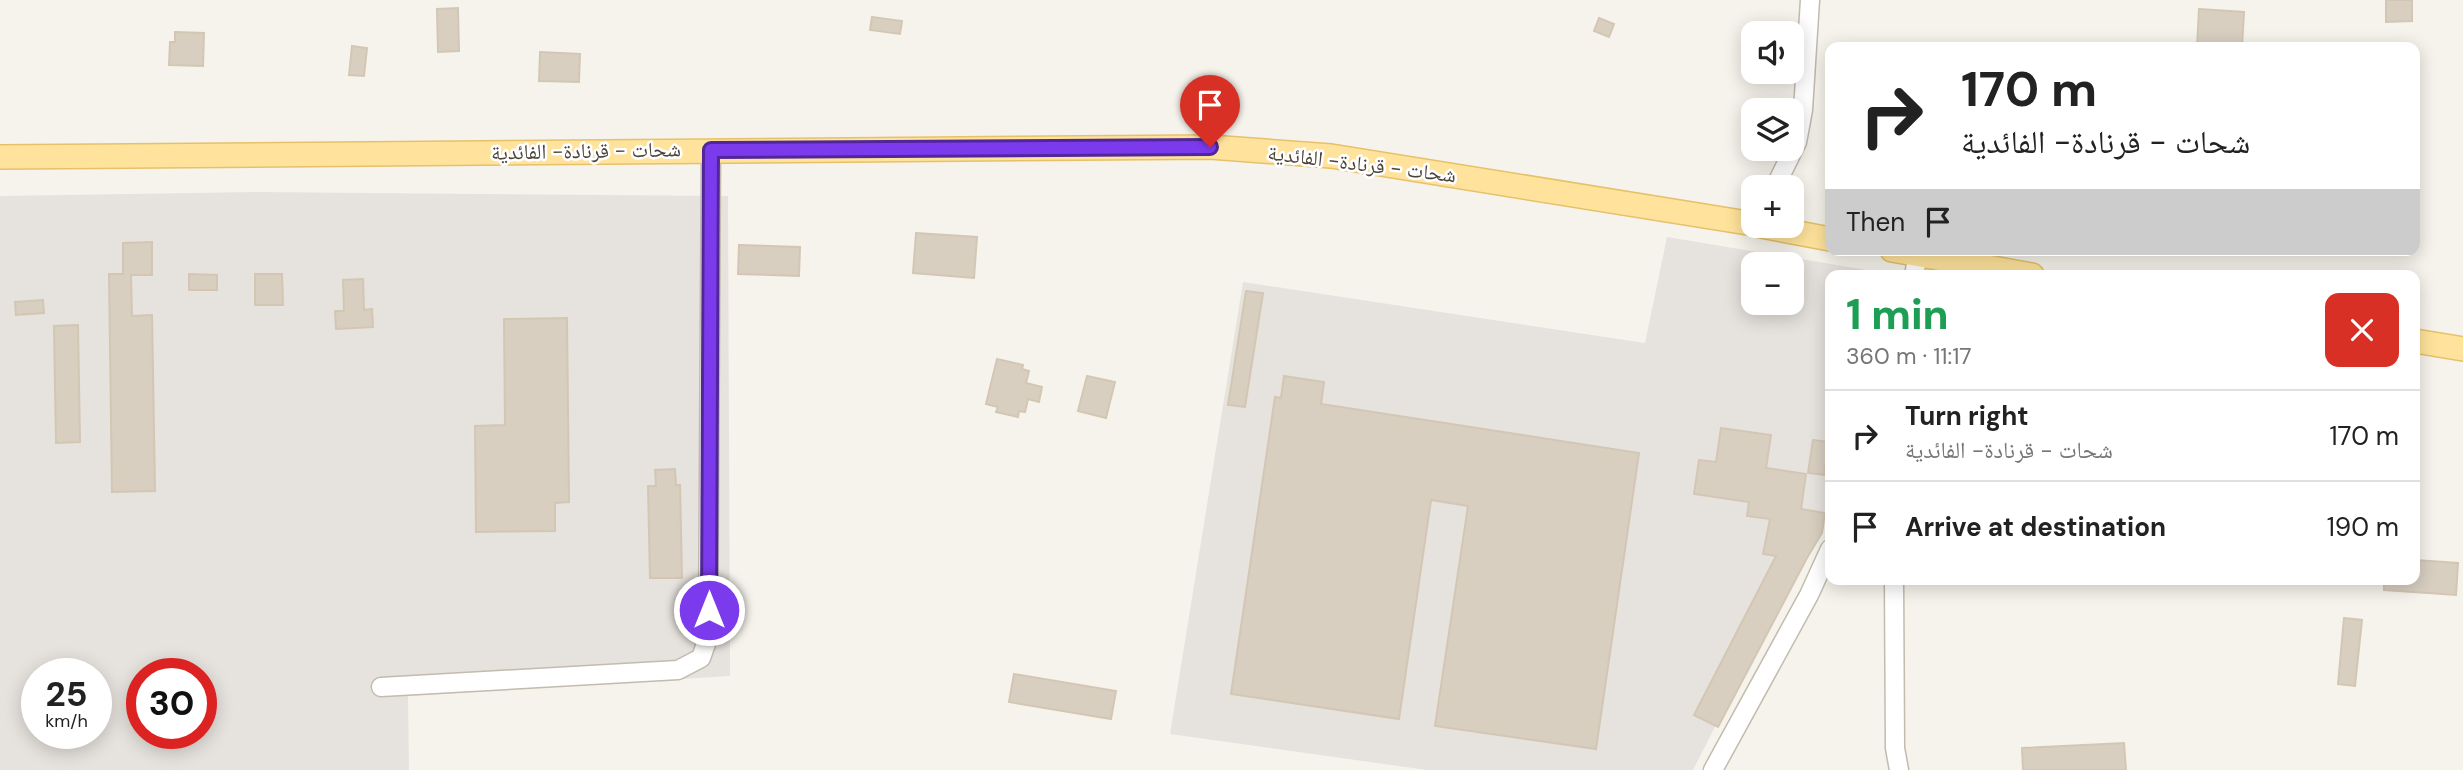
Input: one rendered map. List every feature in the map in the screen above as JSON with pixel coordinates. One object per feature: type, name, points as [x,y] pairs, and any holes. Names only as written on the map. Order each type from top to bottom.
[{"type":"main road","name":"شحات - قرنادة- الفائدية","points":[[0,157],[1210,147],[1331,156],[1741,222]]},
{"type":"main road","points":[[1804,234],[1825,238]]},
{"type":"main road","points":[[1916,265],[1974,270]]},
{"type":"main road","points":[[2420,342],[2463,349]]},
{"type":"street","points":[[1781,175],[1797,142],[1803,110],[1810,0]]},
{"type":"street","points":[[381,687],[678,670],[701,657],[708,638],[711,150]]},
{"type":"street","points":[[1713,770],[1809,595],[1825,560]]},
{"type":"street","points":[[1894,585],[1895,748],[1899,770]]},
{"type":"shaded area","points":[[255,192],[728,196],[730,676],[408,696],[409,770],[0,770],[0,196]]},
{"type":"shaded area","points":[[1667,237],[1758,252],[1741,252],[1741,315],[1804,315],[1804,260],[1867,270],[1825,270],[1825,512],[1693,770],[1427,770],[1170,734],[1243,282],[1645,343]]},
{"type":"building","points":[[2386,0],[2412,0],[2412,21],[2386,22]]},
{"type":"building","points":[[458,8],[459,51],[438,52],[437,9]]},
{"type":"building","points":[[2199,9],[2244,12],[2242,42],[2197,42]]},
{"type":"building","points":[[872,17],[902,21],[900,34],[870,30]]},
{"type":"building","points":[[1599,18],[1614,24],[1609,37],[1594,31]]},
{"type":"building","points":[[175,32],[204,33],[203,66],[169,65],[170,42],[175,42]]},
{"type":"building","points":[[352,46],[367,48],[364,76],[349,75]]},
{"type":"building","points":[[540,52],[580,54],[579,82],[539,81]]},
{"type":"building","points":[[916,233],[977,237],[974,278],[913,273]]},
{"type":"building","points":[[152,242],[152,275],[131,275],[132,316],[152,315],[155,491],[112,492],[109,274],[123,274],[123,243]]},
{"type":"building","points":[[739,245],[800,247],[799,276],[738,274]]},
{"type":"building","points":[[189,274],[217,275],[217,290],[189,290]]},
{"type":"building","points":[[255,274],[282,274],[283,305],[255,305]]},
{"type":"building","points":[[363,279],[364,310],[372,309],[373,327],[336,329],[335,311],[344,311],[343,280]]},
{"type":"building","points":[[1246,291],[1263,293],[1245,407],[1228,405]]},
{"type":"building","points":[[43,300],[44,313],[16,315],[15,302]]},
{"type":"building","points":[[567,318],[569,502],[555,503],[555,531],[476,532],[475,426],[505,425],[504,319]]},
{"type":"building","points":[[78,325],[80,442],[56,443],[54,326]]},
{"type":"building","points":[[997,359],[1023,365],[1022,369],[1029,371],[1026,383],[1042,387],[1039,402],[1028,399],[1025,412],[1019,411],[1018,417],[996,412],[998,407],[986,404]]},
{"type":"building","points":[[1087,376],[1115,382],[1106,418],[1078,411]]},
{"type":"building","points":[[1284,376],[1324,382],[1321,404],[1639,453],[1596,749],[1435,726],[1468,506],[1431,500],[1399,719],[1231,694],[1275,397],[1281,398]]},
{"type":"building","points":[[1721,428],[1771,435],[1766,468],[1806,474],[1801,509],[1825,513],[1822,533],[1718,727],[1694,715],[1776,556],[1763,554],[1770,519],[1747,516],[1749,502],[1694,494],[1699,460],[1716,462]]},
{"type":"building","points":[[1813,440],[1825,442],[1824,475],[1808,473]]},
{"type":"building","points":[[675,469],[676,485],[680,485],[682,578],[650,578],[648,486],[656,486],[655,470]]},
{"type":"building","points":[[2420,560],[2458,563],[2456,595],[2384,590],[2384,585],[2420,585]]},
{"type":"building","points":[[2344,618],[2362,620],[2355,686],[2338,684]]},
{"type":"building","points":[[1014,674],[1116,691],[1111,719],[1009,702]]},
{"type":"building","points":[[2124,743],[2126,770],[2023,770],[2022,748]]},
{"type":"route","points":[[709,610],[711,150],[1210,147]]}]
